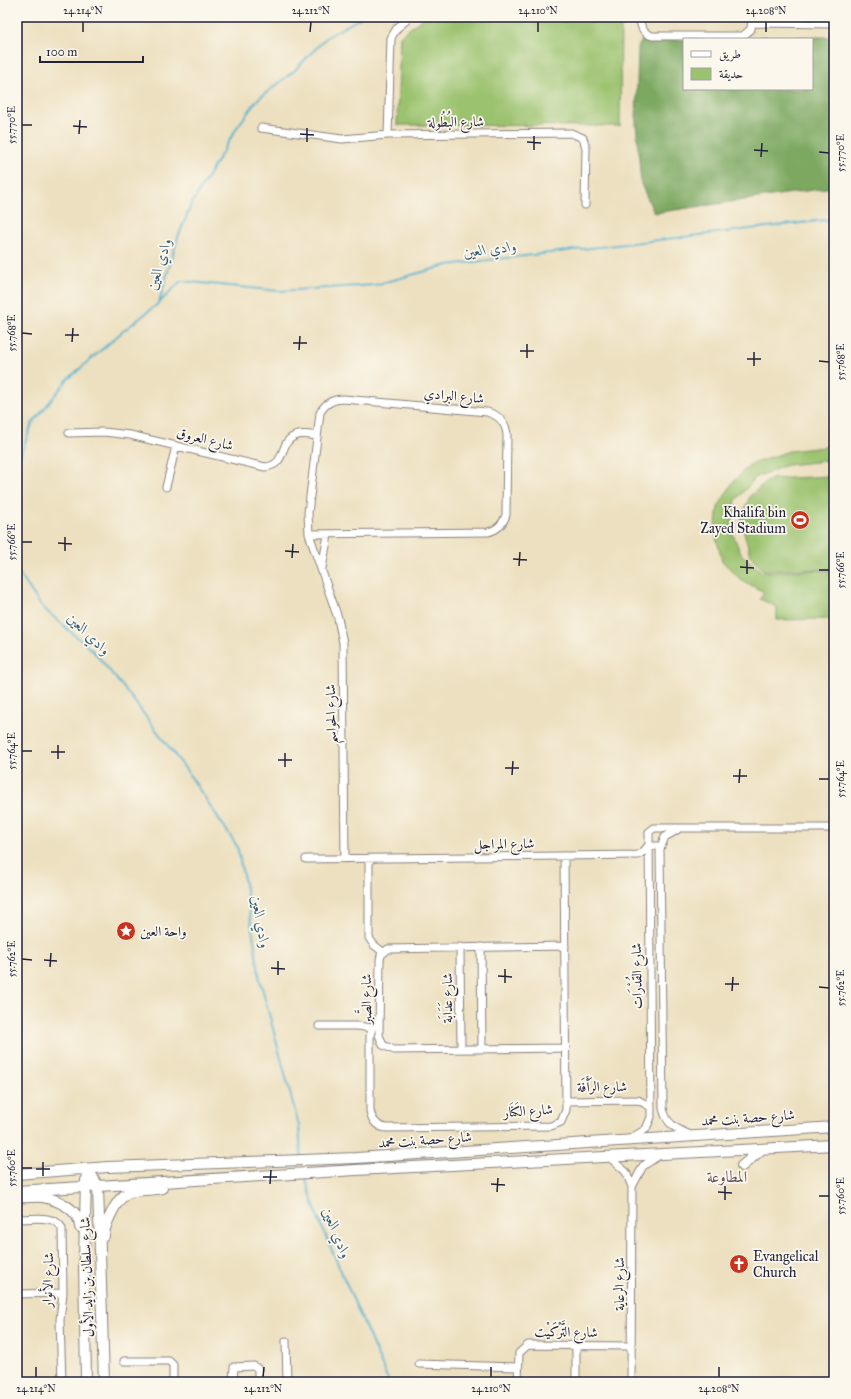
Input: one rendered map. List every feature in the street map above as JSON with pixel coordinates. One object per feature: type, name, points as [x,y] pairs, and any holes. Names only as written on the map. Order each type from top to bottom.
[{"type":"main road","name":"شارع حصة بنت محمد","points":[[17,1174],[356,1158],[834,1127]]},
{"type":"main road","name":"شارع حصة بنت محمد","points":[[17,1191],[356,1170],[834,1145]]},
{"type":"main road","points":[[742,1166],[762,1149]]},
{"type":"main road","points":[[88,1170],[98,1186]]},
{"type":"main road","name":"شارع سلطان بن زايد الأول","points":[[86,1382],[84,1187],[88,1170]]},
{"type":"main road","points":[[102,1278],[105,1228],[119,1198],[126,1193],[160,1188],[180,1181]]},
{"type":"main road","name":"شارع سلطان بن زايد الأول","points":[[98,1186],[104,1382]]},
{"type":"main road","points":[[17,1197],[48,1199],[76,1213],[80,1220],[80,1245],[84,1262]]},
{"type":"street","points":[[388,135],[391,38],[397,28],[410,17]]},
{"type":"street","points":[[640,17],[642,29],[644,32],[652,36],[743,36],[751,29],[752,20],[834,24]]},
{"type":"street","name":"شارع البُطُولة","points":[[261,128],[334,139],[363,139],[388,135],[571,133],[582,138],[586,148],[584,205]]},
{"type":"street","name":"شارع البرادي","points":[[309,534],[328,535],[343,533],[488,532],[496,530],[503,522],[506,515],[507,430],[500,418],[487,412],[340,399],[332,401],[322,409],[319,416],[308,513],[309,534],[322,572]]},
{"type":"street","name":"شارع العروق","points":[[70,433],[122,433],[265,467],[273,466],[279,461],[286,443],[291,438],[298,435],[317,436]]},
{"type":"street","points":[[166,487],[176,446]]},
{"type":"street","points":[[322,572],[323,557],[328,535]]},
{"type":"street","name":"شارع الحواسم","points":[[322,572],[338,618],[343,643],[345,859]]},
{"type":"street","points":[[656,828],[834,828]]},
{"type":"street","points":[[656,828],[661,833],[662,842]]},
{"type":"street","name":"شارع القُدْرَات","points":[[629,1140],[643,1132],[651,1117],[648,846],[649,832],[656,828]]},
{"type":"street","points":[[648,863],[638,855],[648,846],[662,842],[668,834],[678,829]]},
{"type":"street","name":"شارع القُدْرَات","points":[[662,842],[663,1108],[665,1116],[673,1127],[692,1136]]},
{"type":"street","name":"شارع المراجل","points":[[306,859],[638,855]]},
{"type":"street","name":"شارع الكَنَار","points":[[372,1028],[370,1036],[370,1112],[374,1123],[383,1128],[551,1126],[558,1124],[566,1114],[564,856]]},
{"type":"street","points":[[369,858],[369,938],[374,946],[383,952],[394,947],[565,946]]},
{"type":"street","name":"شارع عَدَابَة","points":[[460,947],[461,1049]]},
{"type":"street","points":[[481,947],[482,1049]]},
{"type":"street","name":"شارع الصَّبر","points":[[383,952],[380,960],[379,1021],[381,1042],[385,1047],[391,1049],[566,1048]]},
{"type":"street","points":[[319,1026],[357,1026],[372,1028],[379,1021]]},
{"type":"street","points":[[650,1066],[662,1066]]},
{"type":"street","name":"شارع الرَأَفَة","points":[[638,1100],[651,1091]]},
{"type":"street","name":"شارع الرَأَفَة","points":[[566,1101],[638,1100],[651,1107]]},
{"type":"street","name":"شارع الرعاية","points":[[632,1187],[643,1166],[662,1154]]},
{"type":"street","name":"شارع الرعاية","points":[[609,1156],[626,1172],[632,1187],[631,1382]]},
{"type":"street","name":"شارع الأنوار","points":[[17,1219],[54,1220],[61,1226],[62,1293],[60,1320],[62,1382]]},
{"type":"street","points":[[17,1294],[62,1293]]},
{"type":"street","points":[[286,1341],[287,1382]]},
{"type":"street","name":"شارع التَّرْكَيْت","points":[[518,1382],[519,1353],[522,1348],[528,1345],[631,1346]]},
{"type":"street","points":[[576,1345],[576,1382]]},
{"type":"street","points":[[124,1361],[169,1361],[173,1365],[173,1382]]},
{"type":"street","points":[[419,1364],[518,1367]]},
{"type":"street","points":[[254,1366],[258,1369],[258,1381],[233,1381],[234,1367],[254,1366]]},
{"type":"green space","points":[[424,17],[621,17],[620,126],[397,125],[400,36]]},
{"type":"green space","points":[[830,37],[834,39],[834,187],[654,213],[641,184],[636,122],[638,47],[643,39],[683,40],[683,90],[813,90],[813,38],[759,38]]},
{"type":"green space","points":[[834,446],[834,460],[787,465],[756,477],[736,500],[731,530],[741,554],[762,572],[834,570],[834,619],[777,620],[777,607],[760,599],[764,592],[741,580],[722,561],[715,533],[718,507],[733,482],[749,465],[789,451]]},
{"type":"green space","points":[[834,476],[834,569],[763,570],[750,555],[741,520],[750,496],[769,479]]},
{"type":"waterway","name":"وادي العين","points":[[159,302],[178,237],[192,203],[238,126],[257,100],[294,71],[327,37],[362,17]]},
{"type":"waterway","name":"وادي العين","points":[[17,464],[32,424],[68,379],[122,332],[159,303],[181,281],[279,291],[375,285],[448,265],[834,219]]},
{"type":"waterway","name":"وادي العين","points":[[17,570],[41,606],[94,652],[128,693],[187,771],[237,846],[246,889],[260,980],[299,1126],[301,1157]]},
{"type":"waterway","name":"وادي العين","points":[[305,1177],[318,1218],[389,1382]]},
{"type":"place","name":"Khalifa bin Zayed Stadium","points":[[800,520]]},
{"type":"place","name":"واحة العين","points":[[126,931]]},
{"type":"place","name":"Evangelical Church","points":[[739,1264]]},
{"type":"district","name":"المطاوعة","points":[[727,1176]]}]
